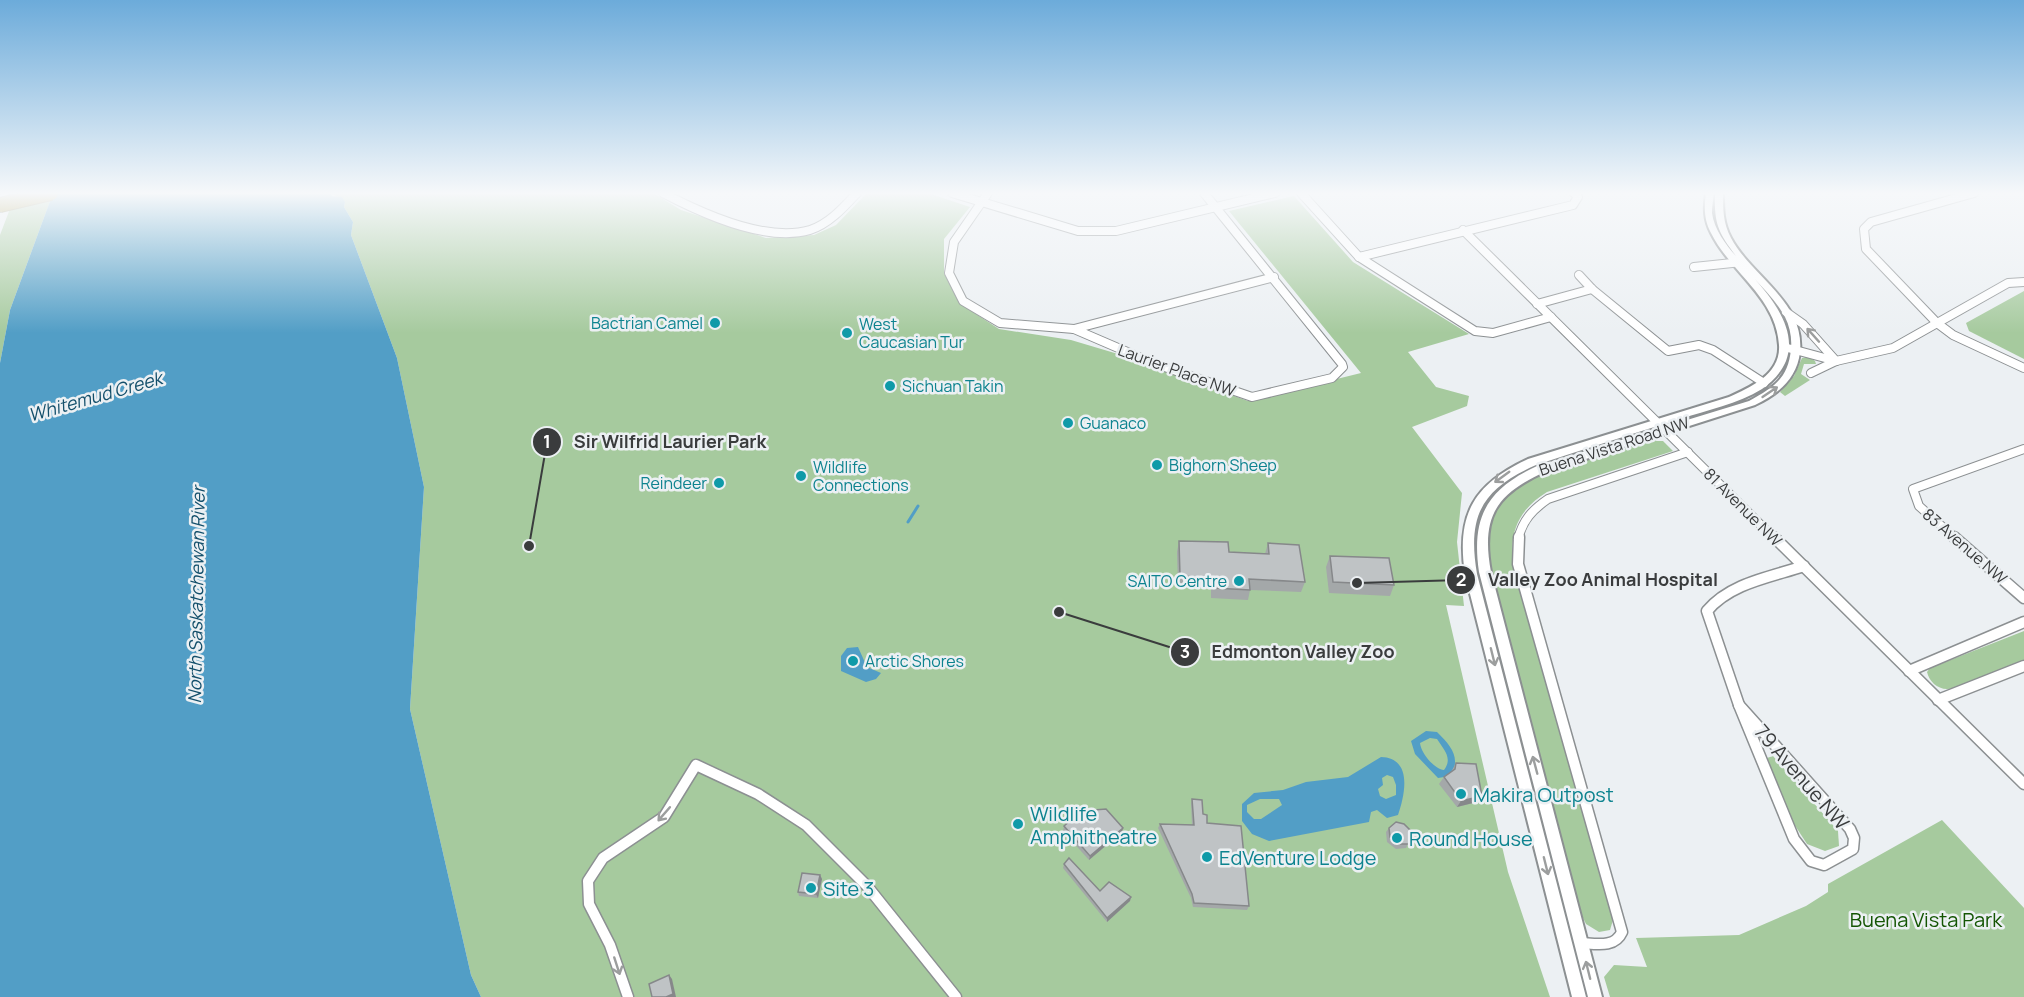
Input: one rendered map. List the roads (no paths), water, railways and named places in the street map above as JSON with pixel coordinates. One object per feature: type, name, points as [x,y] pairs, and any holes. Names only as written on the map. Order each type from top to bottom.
[{"type":"street","name":"Laurier Place NW","points":[[956,240],[949,273],[963,301],[1000,323],[1074,329],[1154,363],[1252,397],[1336,376],[1342,370],[1342,364],[1243,240]]},
{"type":"street","points":[[1343,240],[1359,257],[1475,331],[1493,333],[1551,317]]},
{"type":"street","points":[[1359,257],[1426,240]]},
{"type":"street","name":"81 Avenue NW","points":[[1473,240],[2024,784]]},
{"type":"street","points":[[1719,240],[1786,312],[1803,324],[1836,361]]},
{"type":"street","points":[[1728,240],[1774,310],[1783,332],[1784,347],[1836,361]]},
{"type":"street","points":[[1865,240],[1866,249],[1937,323],[1953,335],[2024,368]]},
{"type":"street","points":[[1694,267],[1741,262]]},
{"type":"street","points":[[1579,275],[1592,289],[1668,351],[1699,345],[1713,350],[1764,383]]},
{"type":"street","name":"Laurier Place NW","points":[[1074,329],[1274,277]]},
{"type":"street","points":[[1811,373],[1836,361],[1893,348],[2008,283],[2024,282]]},
{"type":"street","points":[[1537,304],[1592,289]]},
{"type":"street","points":[[1786,312],[1795,334],[1797,351]]},
{"type":"street","name":"Buena Vista Road NW","points":[[1595,997],[1482,560],[1483,526],[1497,498],[1520,478],[1732,399],[1764,383],[1780,363],[1784,347]]},
{"type":"street","name":"Buena Vista Road NW","points":[[1579,997],[1471,574],[1467,536],[1478,503],[1491,485],[1509,472],[1532,462],[1762,398],[1786,379],[1794,366],[1797,351]]},
{"type":"street","name":"83 Avenue NW","points":[[2024,449],[1913,489],[1919,506],[2024,598]]},
{"type":"street","name":"Buena Vista Road NW","points":[[1582,943],[1609,944],[1621,937],[1621,925],[1518,564],[1517,543],[1527,516],[1548,499],[1688,452]]},
{"type":"street","name":"79 Avenue NW","points":[[1739,705],[1850,829],[1854,838],[1853,849],[1847,855],[1824,866],[1811,861],[1800,850],[1739,705],[1707,611],[1712,602],[1734,591],[1804,567]]},
{"type":"street","points":[[1909,670],[2024,622]]},
{"type":"street","points":[[1938,700],[2024,666]]},
{"type":"street","points":[[628,997],[610,945],[589,904],[588,881],[603,858],[664,817],[696,765],[758,795],[806,825],[867,886],[956,997]]},
{"type":"water","points":[[36,240],[353,240],[397,358],[424,487],[410,709],[471,975],[481,997],[0,997],[0,363],[10,310]]},
{"type":"water","name":"Arctic Shores","points":[[858,647],[867,667],[881,673],[876,679],[866,682],[841,671],[841,656],[847,648]]},
{"type":"water","points":[[1426,731],[1437,732],[1455,757],[1451,776],[1438,778],[1415,754],[1411,741]],"holes":[[[1430,738],[1437,739],[1448,758],[1444,770],[1436,767],[1429,760],[1420,743]]]},
{"type":"water","points":[[1381,757],[1391,759],[1398,764],[1404,779],[1404,788],[1398,815],[1387,818],[1377,810],[1371,812],[1369,822],[1269,841],[1252,834],[1242,821],[1242,804],[1254,793],[1283,790],[1306,782],[1348,777]],"holes":[[[1387,775],[1393,777],[1396,795],[1386,799],[1380,796],[1378,789],[1383,785],[1382,778]],[[1260,799],[1279,799],[1282,805],[1261,819],[1254,819],[1247,812],[1247,805]]]},
{"type":"waterway","points":[[908,522],[918,506]]},
{"type":"place","name":"Bactrian Camel","points":[[715,323]]},
{"type":"place","name":"West Caucasian Tur","points":[[847,333]]},
{"type":"place","name":"Sichuan Takin","points":[[890,386]]},
{"type":"place","name":"Guanaco","points":[[1068,423]]},
{"type":"place","name":"Bighorn Sheep","points":[[1157,465]]},
{"type":"place","name":"Wildlife Connections","points":[[801,476]]},
{"type":"place","name":"Reindeer","points":[[719,483]]},
{"type":"place","name":"Sir Wilfrid Laurier Park","points":[[529,546]]},
{"type":"place","name":"SAITO Centre","points":[[1239,581]]},
{"type":"place","name":"Valley Zoo Animal Hospital","points":[[1357,583]]},
{"type":"place","name":"Edmonton Valley Zoo","points":[[1059,612]]},
{"type":"place","name":"Arctic Shores","points":[[853,661]]},
{"type":"place","name":"Makira Outpost","points":[[1461,794]]},
{"type":"place","name":"Wildlife Amphitheatre","points":[[1018,824]]},
{"type":"place","name":"Round House","points":[[1397,838]]},
{"type":"place","name":"EdVenture Lodge","points":[[1207,857]]},
{"type":"place","name":"Site 3","points":[[811,888]]},
{"type":"water label","name":"Whitemud Creek","points":[[95,396]]},
{"type":"water label","name":"North Saskatchewan River","points":[[196,595]]},
{"type":"park label","name":"Buena Vista Park","points":[[1926,919]]}]
